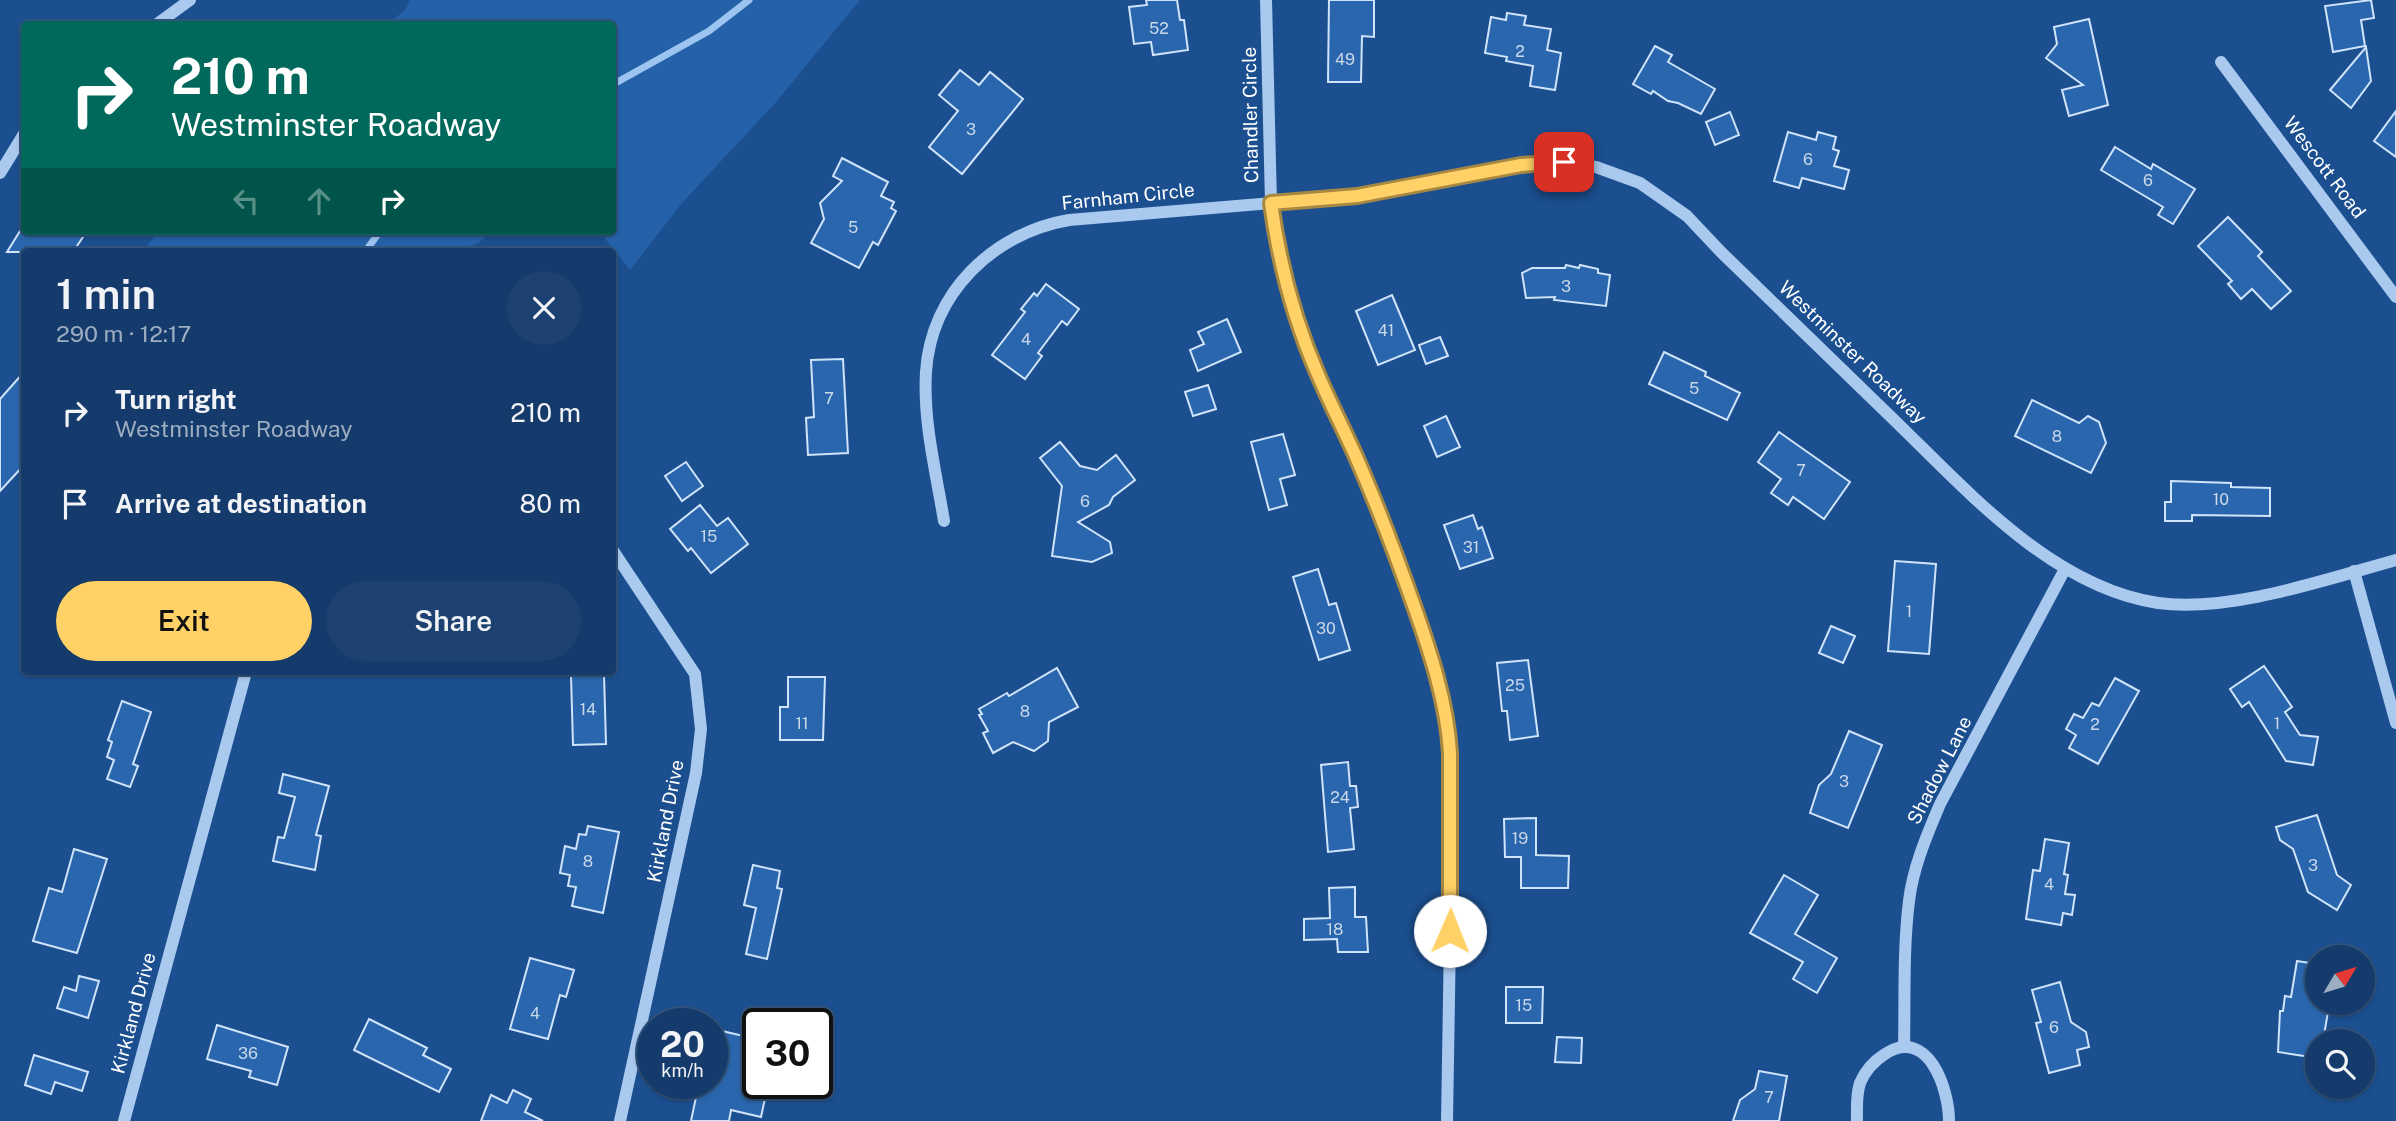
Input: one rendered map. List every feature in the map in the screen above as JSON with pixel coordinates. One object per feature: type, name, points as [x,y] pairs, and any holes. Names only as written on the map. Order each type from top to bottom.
[{"type":"street","points":[[161,21],[190,0]]},
{"type":"street","name":"Chandler Circle","points":[[1266,0],[1271,203],[1276,235],[1301,332],[1383,519],[1426,639],[1448,729],[1451,875],[1447,1121]]},
{"type":"street","name":"Wescott Road","points":[[2221,62],[2396,297]]},
{"type":"street","points":[[0,173],[21,139]]},
{"type":"street","name":"Westminster Roadway","points":[[1271,203],[1357,196],[1540,162],[1596,167],[1640,183],[1687,216],[1721,253],[1968,491],[2012,530],[2065,569],[2129,596],[2158,603],[2187,605],[2239,601],[2396,559]]},
{"type":"street","name":"Farnham Circle","points":[[944,521],[926,403],[927,362],[944,308],[962,280],[978,263],[1015,237],[1057,222],[1093,216],[1271,203]]},
{"type":"street","name":"Kirkland Drive","points":[[616,556],[695,674],[701,729],[696,773],[620,1121]]},
{"type":"street","name":"Shadow Lane","points":[[1904,1047],[1909,900],[1926,839],[1940,804],[2065,569]]},
{"type":"street","points":[[2354,572],[2396,723]]},
{"type":"street","name":"Kirkland Drive","points":[[124,1121],[245,675]]},
{"type":"street","points":[[1857,1121],[1857,1097],[1866,1073],[1875,1061],[1888,1052],[1904,1047],[1921,1054],[1936,1068],[1947,1095],[1949,1121]]},
{"type":"shaded area","points":[[410,0],[860,0],[776,102],[682,203],[630,270],[616,252],[616,248],[613,248],[602,235],[616,235],[616,21],[392,21],[405,10]]},
{"type":"shaded area","points":[[156,235],[487,235],[467,248],[145,248]]},
{"type":"building","points":[[1146,0],[1177,0],[1180,20],[1184,20],[1188,50],[1153,55],[1151,42],[1134,44],[1129,7],[1147,5]]},
{"type":"building","points":[[1329,0],[1374,0],[1374,37],[1362,36],[1361,82],[1328,82]]},
{"type":"building","points":[[2371,0],[2374,18],[2361,20],[2365,46],[2333,52],[2325,6]]},
{"type":"building","points":[[1507,13],[1526,16],[1524,25],[1551,29],[1547,50],[1561,53],[1555,90],[1530,86],[1533,66],[1506,61],[1507,57],[1485,53],[1491,17],[1506,20]]},
{"type":"building","points":[[2089,19],[2108,105],[2069,116],[2062,90],[2083,85],[2046,58],[2057,44],[2054,27]]},
{"type":"building","points":[[1655,46],[1672,55],[1668,62],[1715,89],[1701,114],[1633,84]]},
{"type":"building","points":[[2366,47],[2371,81],[2351,108],[2330,90]]},
{"type":"building","points":[[960,70],[979,85],[990,72],[1023,99],[962,174],[929,147],[958,111],[939,95]]},
{"type":"building","points":[[2396,111],[2396,157],[2374,141]]},
{"type":"building","points":[[1730,112],[1739,135],[1715,145],[1706,122]]},
{"type":"building","points":[[1788,132],[1816,140],[1818,132],[1836,137],[1833,149],[1839,151],[1834,166],[1849,170],[1844,189],[1802,178],[1799,188],[1774,181]]},
{"type":"building","points":[[2115,147],[2151,169],[2153,164],[2195,189],[2173,224],[2158,215],[2163,207],[2101,170]]},
{"type":"building","points":[[842,158],[888,182],[881,196],[894,202],[891,208],[896,211],[878,245],[873,242],[859,268],[811,243],[824,219],[820,203],[842,181],[833,176]]},
{"type":"building","points":[[2228,217],[2262,252],[2258,256],[2291,291],[2271,309],[2252,289],[2241,299],[2228,284],[2232,281],[2198,246]]},
{"type":"building","points":[[20,231],[21,235],[84,235],[76,248],[21,248],[21,252],[7,252]]},
{"type":"building","points":[[1566,265],[1598,269],[1598,273],[1610,275],[1606,306],[1554,300],[1555,297],[1526,298],[1522,273],[1532,268],[1565,268]]},
{"type":"building","points":[[1046,284],[1079,309],[1067,325],[1062,321],[1038,353],[1042,356],[1025,379],[992,355],[1025,312],[1021,309],[1034,293],[1037,296]]},
{"type":"building","points":[[1392,295],[1415,350],[1378,365],[1356,311]]},
{"type":"building","points":[[1227,319],[1241,352],[1198,371],[1190,350],[1204,344],[1198,332]]},
{"type":"building","points":[[1440,337],[1448,356],[1426,364],[1419,345]]},
{"type":"building","points":[[1664,352],[1706,372],[1705,376],[1740,393],[1727,420],[1649,384]]},
{"type":"building","points":[[843,359],[848,453],[808,455],[806,418],[814,417],[811,360]]},
{"type":"building","points":[[21,375],[21,468],[0,491],[0,399]]},
{"type":"building","points":[[1208,385],[1216,409],[1193,416],[1185,392]]},
{"type":"building","points":[[2032,400],[2079,423],[2088,416],[2099,422],[2106,443],[2091,473],[2015,436]]},
{"type":"building","points":[[1446,416],[1460,447],[1437,457],[1424,426]]},
{"type":"building","points":[[1779,432],[1850,482],[1824,519],[1793,497],[1788,505],[1771,493],[1781,479],[1758,462]]},
{"type":"building","points":[[1283,434],[1295,475],[1280,479],[1287,505],[1269,510],[1251,442]]},
{"type":"building","points":[[1060,442],[1080,466],[1097,470],[1116,455],[1135,480],[1113,497],[1109,505],[1078,522],[1110,542],[1112,553],[1092,562],[1052,556],[1062,486],[1040,458]]},
{"type":"building","points":[[686,462],[703,486],[682,501],[665,476]]},
{"type":"building","points":[[2171,481],[2231,483],[2231,487],[2270,488],[2270,516],[2192,515],[2192,521],[2165,521],[2165,502],[2171,502]]},
{"type":"building","points":[[700,505],[717,526],[728,518],[748,544],[711,573],[691,548],[688,551],[670,529]]},
{"type":"building","points":[[1473,515],[1478,529],[1482,527],[1493,558],[1460,569],[1444,525]]},
{"type":"building","points":[[1895,561],[1936,564],[1929,654],[1888,651]]},
{"type":"building","points":[[1318,569],[1329,605],[1336,603],[1350,650],[1319,660],[1293,577]]},
{"type":"building","points":[[1831,626],[1855,636],[1843,663],[1819,653]]},
{"type":"building","points":[[1528,660],[1538,736],[1510,740],[1507,711],[1502,711],[1497,663]]},
{"type":"building","points":[[2264,666],[2292,707],[2285,712],[2300,735],[2318,737],[2313,765],[2286,761],[2249,702],[2242,707],[2230,689]]},
{"type":"building","points":[[1057,668],[1078,707],[1049,722],[1048,741],[1034,751],[1013,742],[993,753],[983,733],[988,731],[979,715],[982,714],[979,709],[1007,693],[1009,696]]},
{"type":"building","points":[[571,675],[604,675],[606,744],[573,745]]},
{"type":"building","points":[[788,677],[825,677],[823,740],[780,740],[780,707],[788,707]]},
{"type":"building","points":[[2115,678],[2139,691],[2098,764],[2069,748],[2076,735],[2066,729],[2074,714],[2083,718],[2092,703],[2099,706]]},
{"type":"building","points":[[122,701],[151,712],[133,764],[138,766],[130,787],[107,779],[114,760],[107,757],[112,742],[108,740]]},
{"type":"building","points":[[1849,731],[1882,745],[1848,828],[1810,813],[1819,785],[1831,774]]},
{"type":"building","points":[[1348,762],[1350,786],[1356,786],[1358,807],[1350,808],[1354,849],[1328,852],[1321,765]]},
{"type":"building","points":[[283,774],[329,786],[316,835],[321,836],[315,870],[273,861],[278,837],[284,838],[295,797],[279,793]]},
{"type":"building","points":[[2317,815],[2337,875],[2351,885],[2337,910],[2308,892],[2293,849],[2280,840],[2276,827]]},
{"type":"building","points":[[1536,818],[1536,855],[1569,856],[1568,888],[1521,888],[1521,857],[1505,857],[1504,819]]},
{"type":"building","points":[[588,826],[619,832],[603,913],[572,906],[576,887],[568,886],[570,875],[560,873],[565,846],[576,849],[579,834],[586,835]]},
{"type":"building","points":[[2045,839],[2069,843],[2064,874],[2068,875],[2065,894],[2075,895],[2072,915],[2063,913],[2061,925],[2026,919],[2033,870],[2040,871]]},
{"type":"building","points":[[74,849],[107,859],[77,953],[33,941],[49,888],[62,892]]},
{"type":"building","points":[[753,865],[780,871],[777,888],[782,889],[767,959],[746,954],[756,908],[744,905]]},
{"type":"building","points":[[1784,875],[1818,895],[1795,934],[1837,958],[1817,993],[1793,979],[1803,962],[1750,933]]},
{"type":"building","points":[[1355,887],[1355,917],[1366,917],[1368,952],[1338,952],[1337,939],[1304,940],[1304,919],[1330,918],[1329,888]]},
{"type":"building","points":[[530,958],[574,970],[566,997],[560,995],[548,1039],[510,1029]]},
{"type":"building","points":[[2297,961],[2305,962],[2305,1015],[2327,1015],[2325,1029],[2305,1029],[2305,1056],[2278,1052],[2280,1011],[2283,1011],[2285,996],[2291,997]]},
{"type":"building","points":[[79,976],[99,981],[88,1018],[57,1008],[64,987],[76,991]]},
{"type":"building","points":[[2060,982],[2071,1022],[2086,1032],[2089,1047],[2077,1050],[2080,1065],[2049,1073],[2036,1023],[2041,1022],[2032,990]]},
{"type":"building","points":[[1506,987],[1543,987],[1542,1023],[1506,1023]]},
{"type":"building","points":[[369,1019],[427,1048],[423,1055],[451,1069],[439,1092],[354,1050]]},
{"type":"building","points":[[217,1025],[288,1047],[277,1085],[249,1077],[251,1071],[207,1059]]},
{"type":"building","points":[[728,1032],[742,1036],[742,1099],[765,1099],[761,1117],[731,1110],[729,1121],[691,1121],[696,1099],[728,1099]]},
{"type":"building","points":[[1557,1037],[1582,1038],[1581,1063],[1555,1062]]},
{"type":"building","points":[[34,1055],[88,1072],[82,1091],[55,1082],[51,1094],[25,1085]]},
{"type":"building","points":[[1759,1071],[1787,1076],[1779,1121],[1733,1121],[1740,1100],[1755,1089]]},
{"type":"building","points":[[513,1090],[531,1099],[525,1112],[543,1121],[481,1121],[491,1095],[507,1103]]},
{"type":"waterway","points":[[616,83],[709,31],[749,0]]},
{"type":"waterway","points":[[368,248],[377,235]]},
{"type":"route","points":[[1450,931],[1450,753],[1439,688],[1426,639],[1383,519],[1301,332],[1276,235],[1271,203],[1357,196],[1521,165],[1564,162]]}]
